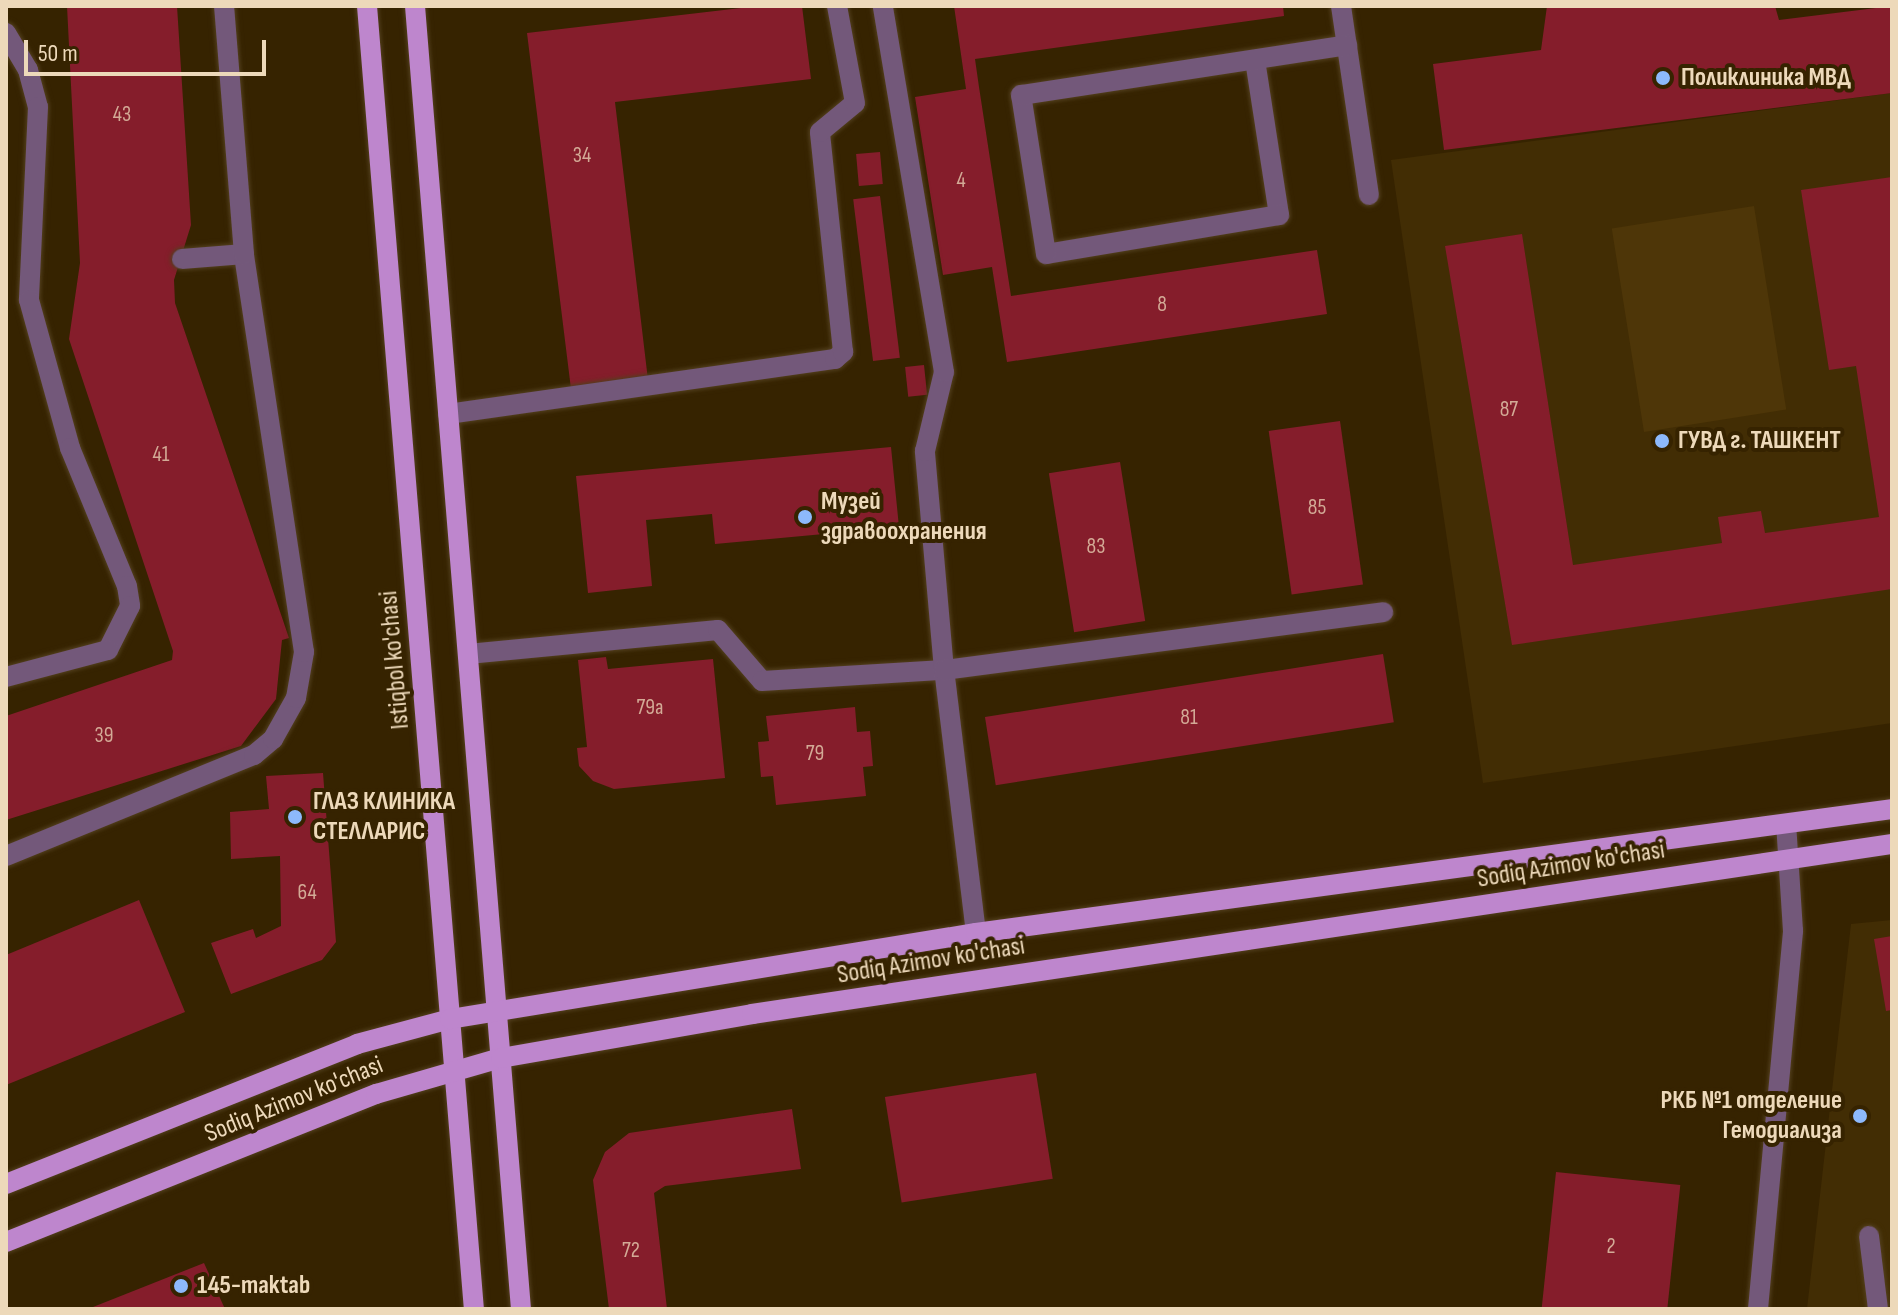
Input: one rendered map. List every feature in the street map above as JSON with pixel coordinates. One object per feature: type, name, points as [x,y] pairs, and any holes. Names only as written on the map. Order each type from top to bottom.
[{"type":"main road","name":"Istiqbol ko'chasi","points":[[367,6],[474,1309]]},
{"type":"main road","points":[[415,6],[521,1309]]},
{"type":"main road","name":"Sodiq Azimov ko'chasi","points":[[6,1184],[357,1044],[450,1019],[976,933],[1892,809]]},
{"type":"main road","name":"Sodiq Azimov ko'chasi","points":[[6,1242],[454,1068],[501,1058],[1892,844]]},
{"type":"street","points":[[6,856],[254,755],[273,739],[296,698],[304,652],[244,254],[224,6]]},
{"type":"street","points":[[448,414],[835,359],[843,352],[820,132],[855,103],[837,6]]},
{"type":"street","points":[[883,6],[944,372],[925,451],[944,670],[976,933]]},
{"type":"street","points":[[1341,6],[1369,195]]},
{"type":"street","points":[[6,33],[28,70],[38,107],[29,300],[70,448],[127,586],[130,606],[108,650],[6,677]]},
{"type":"street","points":[[1255,60],[1279,215],[1046,254],[1021,95],[1347,45]]},
{"type":"street","points":[[182,259],[244,254]]},
{"type":"street","points":[[468,654],[718,630],[762,681],[944,670],[1383,612]]},
{"type":"street","points":[[1758,1309],[1793,931],[1793,858],[1786,824]]},
{"type":"street","points":[[1869,1236],[1878,1309]]},
{"type":"shaded area","name":"ГУВД г. ТАШКЕНТ","points":[[1892,93],[1892,723],[1483,783],[1391,160]]},
{"type":"shaded area","points":[[1754,206],[1786,409],[1644,432],[1612,229]]},
{"type":"shaded area","name":"РКБ №1 отделение Гемодиализа","points":[[1892,920],[1892,1309],[1807,1309],[1851,924]]},
{"type":"building","points":[[67,6],[177,6],[191,225],[174,280],[175,303],[289,638],[282,640],[276,699],[241,746],[6,820],[6,716],[172,660],[173,651],[69,339],[80,263]]},
{"type":"building","points":[[758,6],[802,6],[811,79],[615,102],[648,380],[571,389],[527,33]]},
{"type":"building","points":[[954,6],[1283,6],[1284,16],[975,59],[979,87],[1011,296],[1317,250],[1327,314],[1007,362],[992,267],[943,275],[915,97],[966,89]]},
{"type":"building","name":"Поликлиника МВД","points":[[1547,6],[1775,6],[1779,20],[1892,6],[1892,93],[1444,150],[1433,64],[1541,50]]},
{"type":"building","points":[[880,152],[883,184],[859,186],[856,154]]},
{"type":"building","points":[[1892,177],[1892,589],[1512,645],[1445,246],[1522,234],[1573,565],[1722,543],[1718,517],[1761,511],[1765,533],[1879,517],[1856,366],[1829,370],[1801,190]]},
{"type":"building","points":[[880,196],[900,358],[873,361],[853,199]]},
{"type":"building","points":[[924,365],[927,395],[908,397],[905,367]]},
{"type":"building","points":[[1340,421],[1363,584],[1292,594],[1269,431]]},
{"type":"building","name":"Музей здравоохранения","points":[[891,447],[899,527],[715,544],[712,514],[646,520],[652,586],[588,593],[576,476]]},
{"type":"building","points":[[1120,462],[1145,621],[1074,632],[1049,473]]},
{"type":"building","points":[[1383,654],[1394,722],[996,785],[985,717]]},
{"type":"building","points":[[606,657],[608,669],[713,659],[725,778],[614,789],[593,781],[579,766],[577,748],[587,747],[578,660]]},
{"type":"building","points":[[855,707],[857,732],[870,731],[873,766],[863,767],[866,796],[776,805],[773,776],[761,777],[758,742],[769,741],[766,716]]},
{"type":"building","points":[[323,773],[336,942],[322,960],[231,994],[211,943],[253,929],[256,938],[281,926],[280,856],[231,859],[230,812],[269,809],[266,776]]},
{"type":"building","points":[[139,900],[185,1012],[6,1085],[6,955]]},
{"type":"building","points":[[1892,936],[1892,1010],[1886,1011],[1874,939]]},
{"type":"building","points":[[1036,1073],[1053,1179],[902,1203],[885,1097]]},
{"type":"building","points":[[792,1109],[801,1169],[665,1186],[654,1193],[667,1309],[609,1309],[593,1180],[605,1152],[629,1133]]},
{"type":"building","points":[[1556,1172],[1680,1185],[1667,1309],[1542,1309]]},
{"type":"building","name":"145-maktab","points":[[204,1263],[225,1309],[88,1309]]},
{"type":"place","name":"Поликлиника МВД","points":[[1663,78]]},
{"type":"place","name":"ГУВД г. ТАШКЕНТ","points":[[1662,441]]},
{"type":"place","name":"Музей здравоохранения","points":[[805,517]]},
{"type":"place","name":"ГЛАЗ КЛИНИКА СТЕЛЛАРИС","points":[[295,817]]},
{"type":"place","name":"РКБ №1 отделение Гемодиализа","points":[[1860,1116]]},
{"type":"place","name":"145-maktab","points":[[181,1286]]}]
